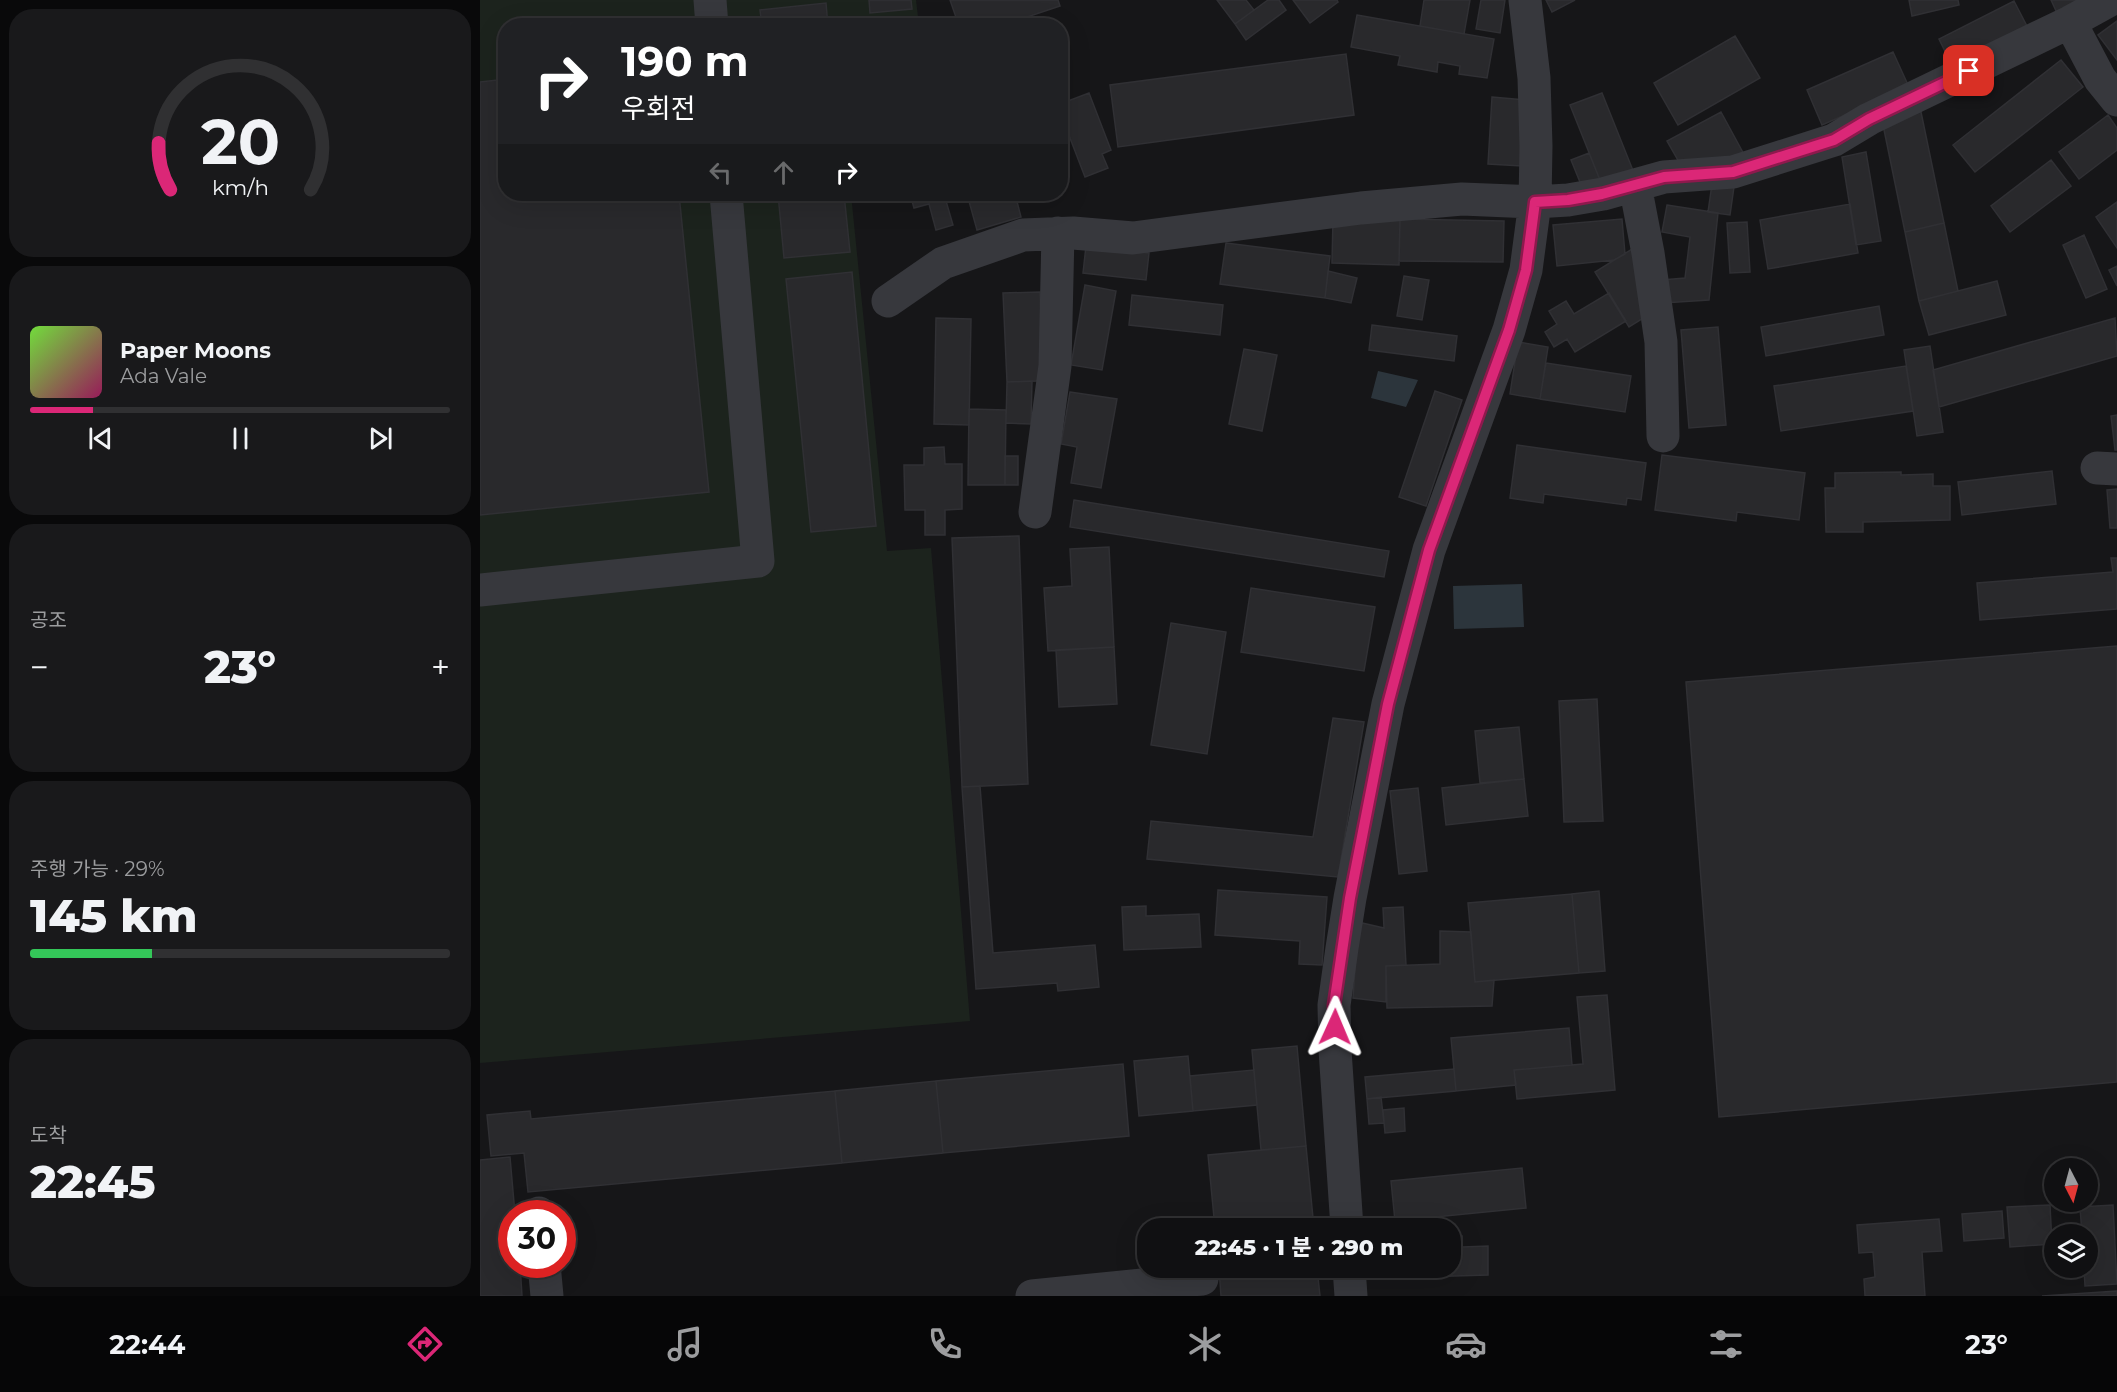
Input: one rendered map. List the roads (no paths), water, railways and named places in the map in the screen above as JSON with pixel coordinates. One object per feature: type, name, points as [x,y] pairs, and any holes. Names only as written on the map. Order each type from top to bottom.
[{"type":"street","points":[[710,0],[711,18]]},
{"type":"street","points":[[1346,1218],[1334,1005],[1350,898],[1388,704],[1429,550],[1509,330],[1526,270],[1535,202],[1534,78],[1525,0]]},
{"type":"street","points":[[888,301],[943,263],[1023,235],[1058,233],[1133,238],[1361,208],[1462,199],[1535,202],[1568,200],[1602,194],[1664,177],[1733,172],[1834,140],[1869,119],[2070,22],[2110,0]]},
{"type":"street","points":[[2070,22],[2100,79],[2117,100]]},
{"type":"street","points":[[1635,185],[1661,342],[1663,436]]},
{"type":"street","points":[[480,590],[758,561],[727,201]]},
{"type":"street","points":[[1035,512],[1055,366],[1058,233]]},
{"type":"street","points":[[545,1278],[547,1296]]},
{"type":"street","points":[[1350,1278],[1351,1296]]},
{"type":"street","points":[[1032,1296],[1202,1279]]}]
